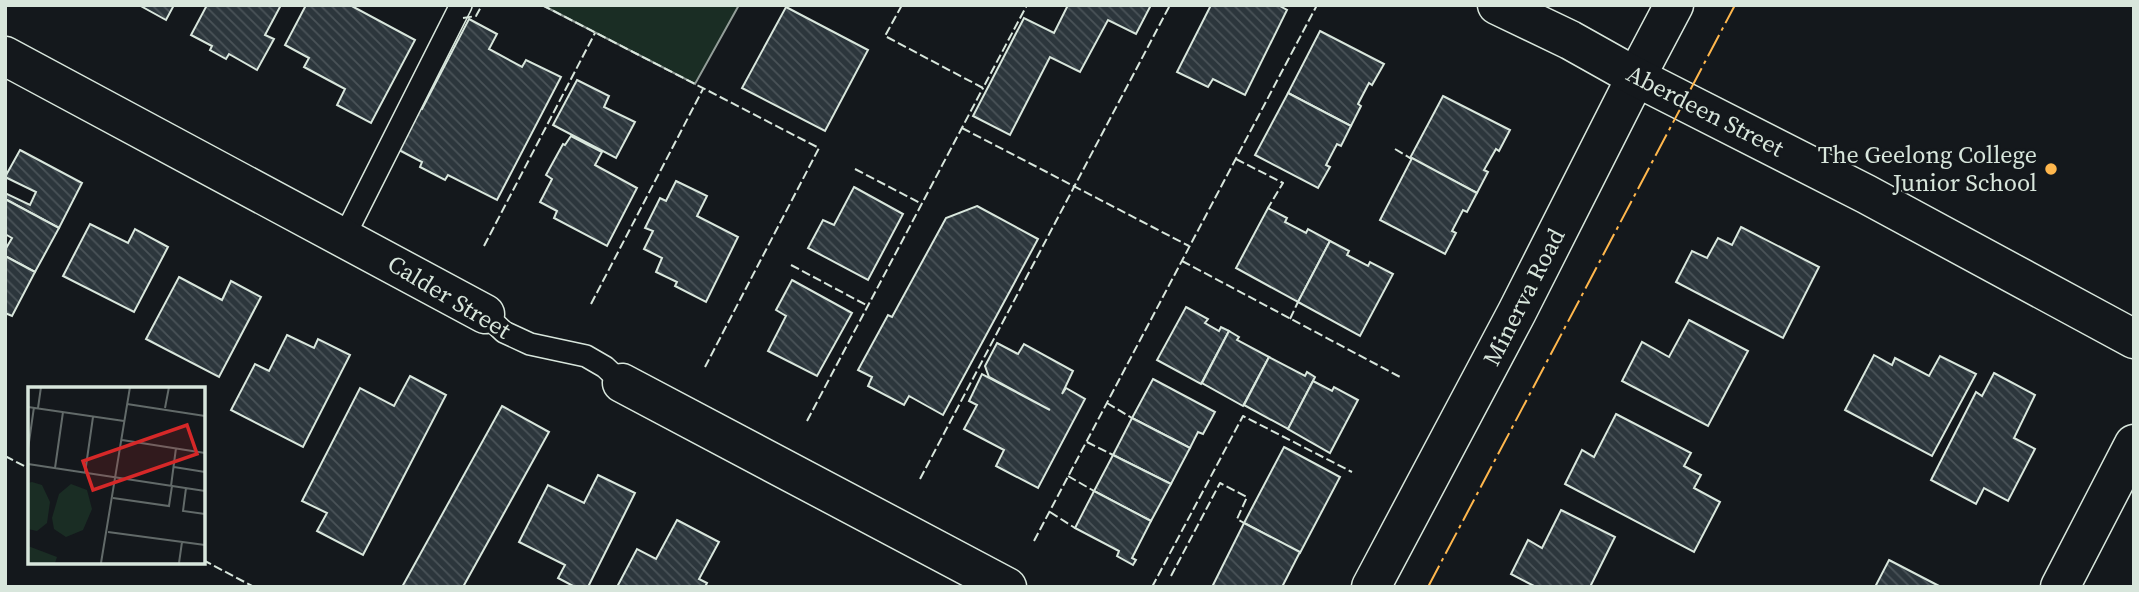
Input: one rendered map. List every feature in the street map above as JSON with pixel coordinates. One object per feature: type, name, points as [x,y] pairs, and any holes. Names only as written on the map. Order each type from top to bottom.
[{"type":"street","name":"Aberdeen Street","points":[[1497,5],[1570,40],[1866,194],[2134,338]]},
{"type":"street","name":"Minerva Road","points":[[1371,587],[1517,312],[1674,5]]},
{"type":"street","name":"Calder Street","points":[[5,56],[485,314]]},
{"type":"street","name":"Calder Street","points":[[622,383],[1007,587]]},
{"type":"street","points":[[2060,587],[2134,444]]},
{"type":"lane","points":[[344,237],[461,5]]},
{"type":"lane","name":"Calder Street","points":[[485,314],[504,332],[530,344],[586,356],[605,367],[622,383]]},
{"type":"green space","points":[[542,5],[739,5],[695,84]]},
{"type":"building","points":[[139,5],[174,5],[166,20]]},
{"type":"building","points":[[207,5],[281,5],[265,35],[274,39],[257,70],[229,54],[226,59],[210,50],[212,46],[191,35]]},
{"type":"building","points":[[306,5],[350,5],[415,40],[371,123],[337,105],[345,89],[304,67],[309,58],[285,45]]},
{"type":"building","points":[[1068,5],[1151,5],[1136,34],[1108,20],[1080,72],[1050,57],[1010,135],[973,116],[1024,18],[1054,33]]},
{"type":"building","points":[[1211,5],[1278,5],[1287,10],[1245,95],[1213,79],[1208,87],[1177,72]]},
{"type":"building","points":[[786,7],[868,50],[825,131],[742,88]]},
{"type":"building","points":[[469,19],[497,34],[489,49],[522,67],[526,60],[561,77],[497,200],[448,175],[445,180],[420,167],[422,162],[397,149],[419,108],[422,109]]},
{"type":"building","points":[[1320,31],[1384,64],[1372,85],[1369,83],[1351,126],[1288,93]]},
{"type":"building","points":[[577,80],[609,96],[604,107],[635,122],[616,158],[553,125]]},
{"type":"building","points":[[1288,93],[1351,126],[1341,146],[1337,144],[1326,165],[1330,167],[1318,188],[1255,155]]},
{"type":"building","points":[[1443,96],[1510,130],[1499,151],[1496,149],[1484,170],[1488,172],[1477,193],[1410,158]]},
{"type":"building","points":[[571,136],[602,152],[595,165],[637,188],[607,246],[554,218],[557,211],[540,202],[552,179],[546,175],[563,144],[565,145]]},
{"type":"building","points":[[20,150],[82,183],[59,228],[5,199],[5,193],[30,205],[36,192],[5,177]]},
{"type":"building","points":[[1412,158],[1477,193],[1467,212],[1463,210],[1452,231],[1456,233],[1445,254],[1380,220]]},
{"type":"building","points":[[676,181],[707,196],[697,216],[738,237],[706,302],[675,286],[677,282],[656,272],[662,258],[644,249],[653,231],[645,228],[660,198],[666,201]]},
{"type":"building","points":[[854,187],[903,214],[868,280],[808,248],[823,220],[834,225]]},
{"type":"building","points":[[5,199],[59,228],[35,272],[5,256],[5,250],[12,238],[5,234]]},
{"type":"building","points":[[977,206],[1038,239],[943,415],[909,396],[904,405],[868,386],[872,377],[858,370],[888,315],[892,317],[946,218]]},
{"type":"building","points":[[1268,208],[1287,218],[1285,222],[1306,233],[1308,229],[1330,241],[1298,302],[1236,268]]},
{"type":"building","points":[[90,224],[128,243],[135,229],[168,247],[134,312],[63,276]]},
{"type":"building","points":[[1741,227],[1819,267],[1783,338],[1676,282],[1692,251],[1707,258],[1718,238],[1732,245]]},
{"type":"building","points":[[1330,241],[1349,251],[1347,255],[1368,266],[1370,262],[1393,274],[1360,336],[1298,302]]},
{"type":"building","points":[[5,256],[35,272],[12,316],[5,313]]},
{"type":"building","points":[[179,277],[222,300],[231,281],[261,297],[219,377],[146,339]]},
{"type":"building","points":[[792,280],[852,313],[817,376],[768,351],[786,316],[776,310]]},
{"type":"building","points":[[1186,307],[1208,319],[1205,323],[1219,331],[1221,327],[1229,331],[1201,384],[1157,360]]},
{"type":"building","points":[[1689,320],[1748,351],[1708,426],[1622,381],[1642,342],[1669,357]]},
{"type":"building","points":[[1229,331],[1239,337],[1237,340],[1269,357],[1243,406],[1202,383]]},
{"type":"building","points":[[287,335],[314,348],[318,339],[350,355],[303,447],[231,410],[255,364],[269,371]]},
{"type":"building","points":[[997,343],[1018,354],[1024,344],[1073,371],[1062,394],[1066,388],[1085,399],[1038,488],[996,466],[1004,450],[964,429],[977,405],[969,401],[982,374],[1050,410],[989,377],[985,366]]},
{"type":"building","points":[[1874,355],[1892,365],[1895,358],[1929,376],[1940,356],[1976,374],[1932,456],[1845,410]]},
{"type":"building","points":[[1269,357],[1305,376],[1307,372],[1315,377],[1288,429],[1244,405]]},
{"type":"building","points":[[1994,373],[2035,395],[2014,438],[2035,449],[2008,501],[1984,488],[1976,504],[1931,480],[1976,392],[1982,396]]},
{"type":"building","points":[[410,376],[446,395],[363,555],[317,531],[327,513],[302,501],[360,388],[394,406]]},
{"type":"building","points":[[1153,379],[1215,412],[1203,434],[1198,432],[1190,448],[1132,418]]},
{"type":"building","points":[[1313,381],[1332,391],[1334,387],[1358,400],[1330,453],[1288,429]]},
{"type":"building","points":[[502,406],[549,432],[463,587],[402,587]]},
{"type":"building","points":[[1616,414],[1691,453],[1684,466],[1701,475],[1694,488],[1720,502],[1694,552],[1565,484],[1582,450],[1594,457]]},
{"type":"building","points":[[1132,418],[1190,448],[1171,484],[1113,455]]},
{"type":"building","points":[[1284,447],[1340,477],[1300,553],[1244,523]]},
{"type":"building","points":[[1113,455],[1171,484],[1151,521],[1094,491]]},
{"type":"building","points":[[598,475],[635,493],[588,587],[575,587],[558,578],[565,565],[519,542],[548,485],[584,503]]},
{"type":"building","points":[[1094,491],[1151,521],[1132,558],[1136,560],[1133,565],[1117,556],[1119,551],[1075,528]]},
{"type":"building","points":[[1561,510],[1615,537],[1590,587],[1536,587],[1511,574],[1528,540],[1542,548]]},
{"type":"building","points":[[677,520],[719,542],[699,579],[707,583],[705,587],[617,587],[637,549],[656,559]]},
{"type":"building","points":[[1244,523],[1300,552],[1282,587],[1212,587]]},
{"type":"building","points":[[1889,560],[1941,587],[1875,587]]},
{"type":"fence","points":[[463,18],[476,16],[482,5]]},
{"type":"fence","points":[[542,5],[819,148],[705,367]]},
{"type":"fence","points":[[902,5],[885,36],[983,88],[1027,5]]},
{"type":"fence","points":[[920,479],[1170,5]]},
{"type":"fence","points":[[1034,541],[1317,5]]},
{"type":"fence","points":[[484,246],[595,33]]},
{"type":"fence","points":[[807,421],[983,88]]},
{"type":"fence","points":[[591,304],[703,89]]},
{"type":"fence","points":[[962,128],[1189,246]]},
{"type":"fence","points":[[1395,149],[1410,158]]},
{"type":"fence","points":[[1236,159],[1283,183],[1268,208]]},
{"type":"fence","points":[[855,169],[922,204]]},
{"type":"fence","points":[[1182,261],[1402,378]]},
{"type":"fence","points":[[791,265],[868,306]]},
{"type":"fence","points":[[1290,319],[1298,302]]},
{"type":"fence","points":[[1107,403],[1132,418]]},
{"type":"fence","points":[[1152,587],[1243,416],[1352,472]]},
{"type":"fence","points":[[1087,442],[1113,455]]},
{"type":"fence","points":[[5,456],[28,468]]},
{"type":"fence","points":[[1068,476],[1094,491]]},
{"type":"fence","points":[[1171,576],[1220,483],[1247,497],[1237,519],[1244,523]]},
{"type":"fence","points":[[1050,512],[1075,528]]},
{"type":"fence","points":[[205,561],[254,587]]},
{"type":"power","points":[[1428,587],[1735,5]]},
{"type":"place","name":"The Geelong College Junior School","points":[[2051,169]]}]
